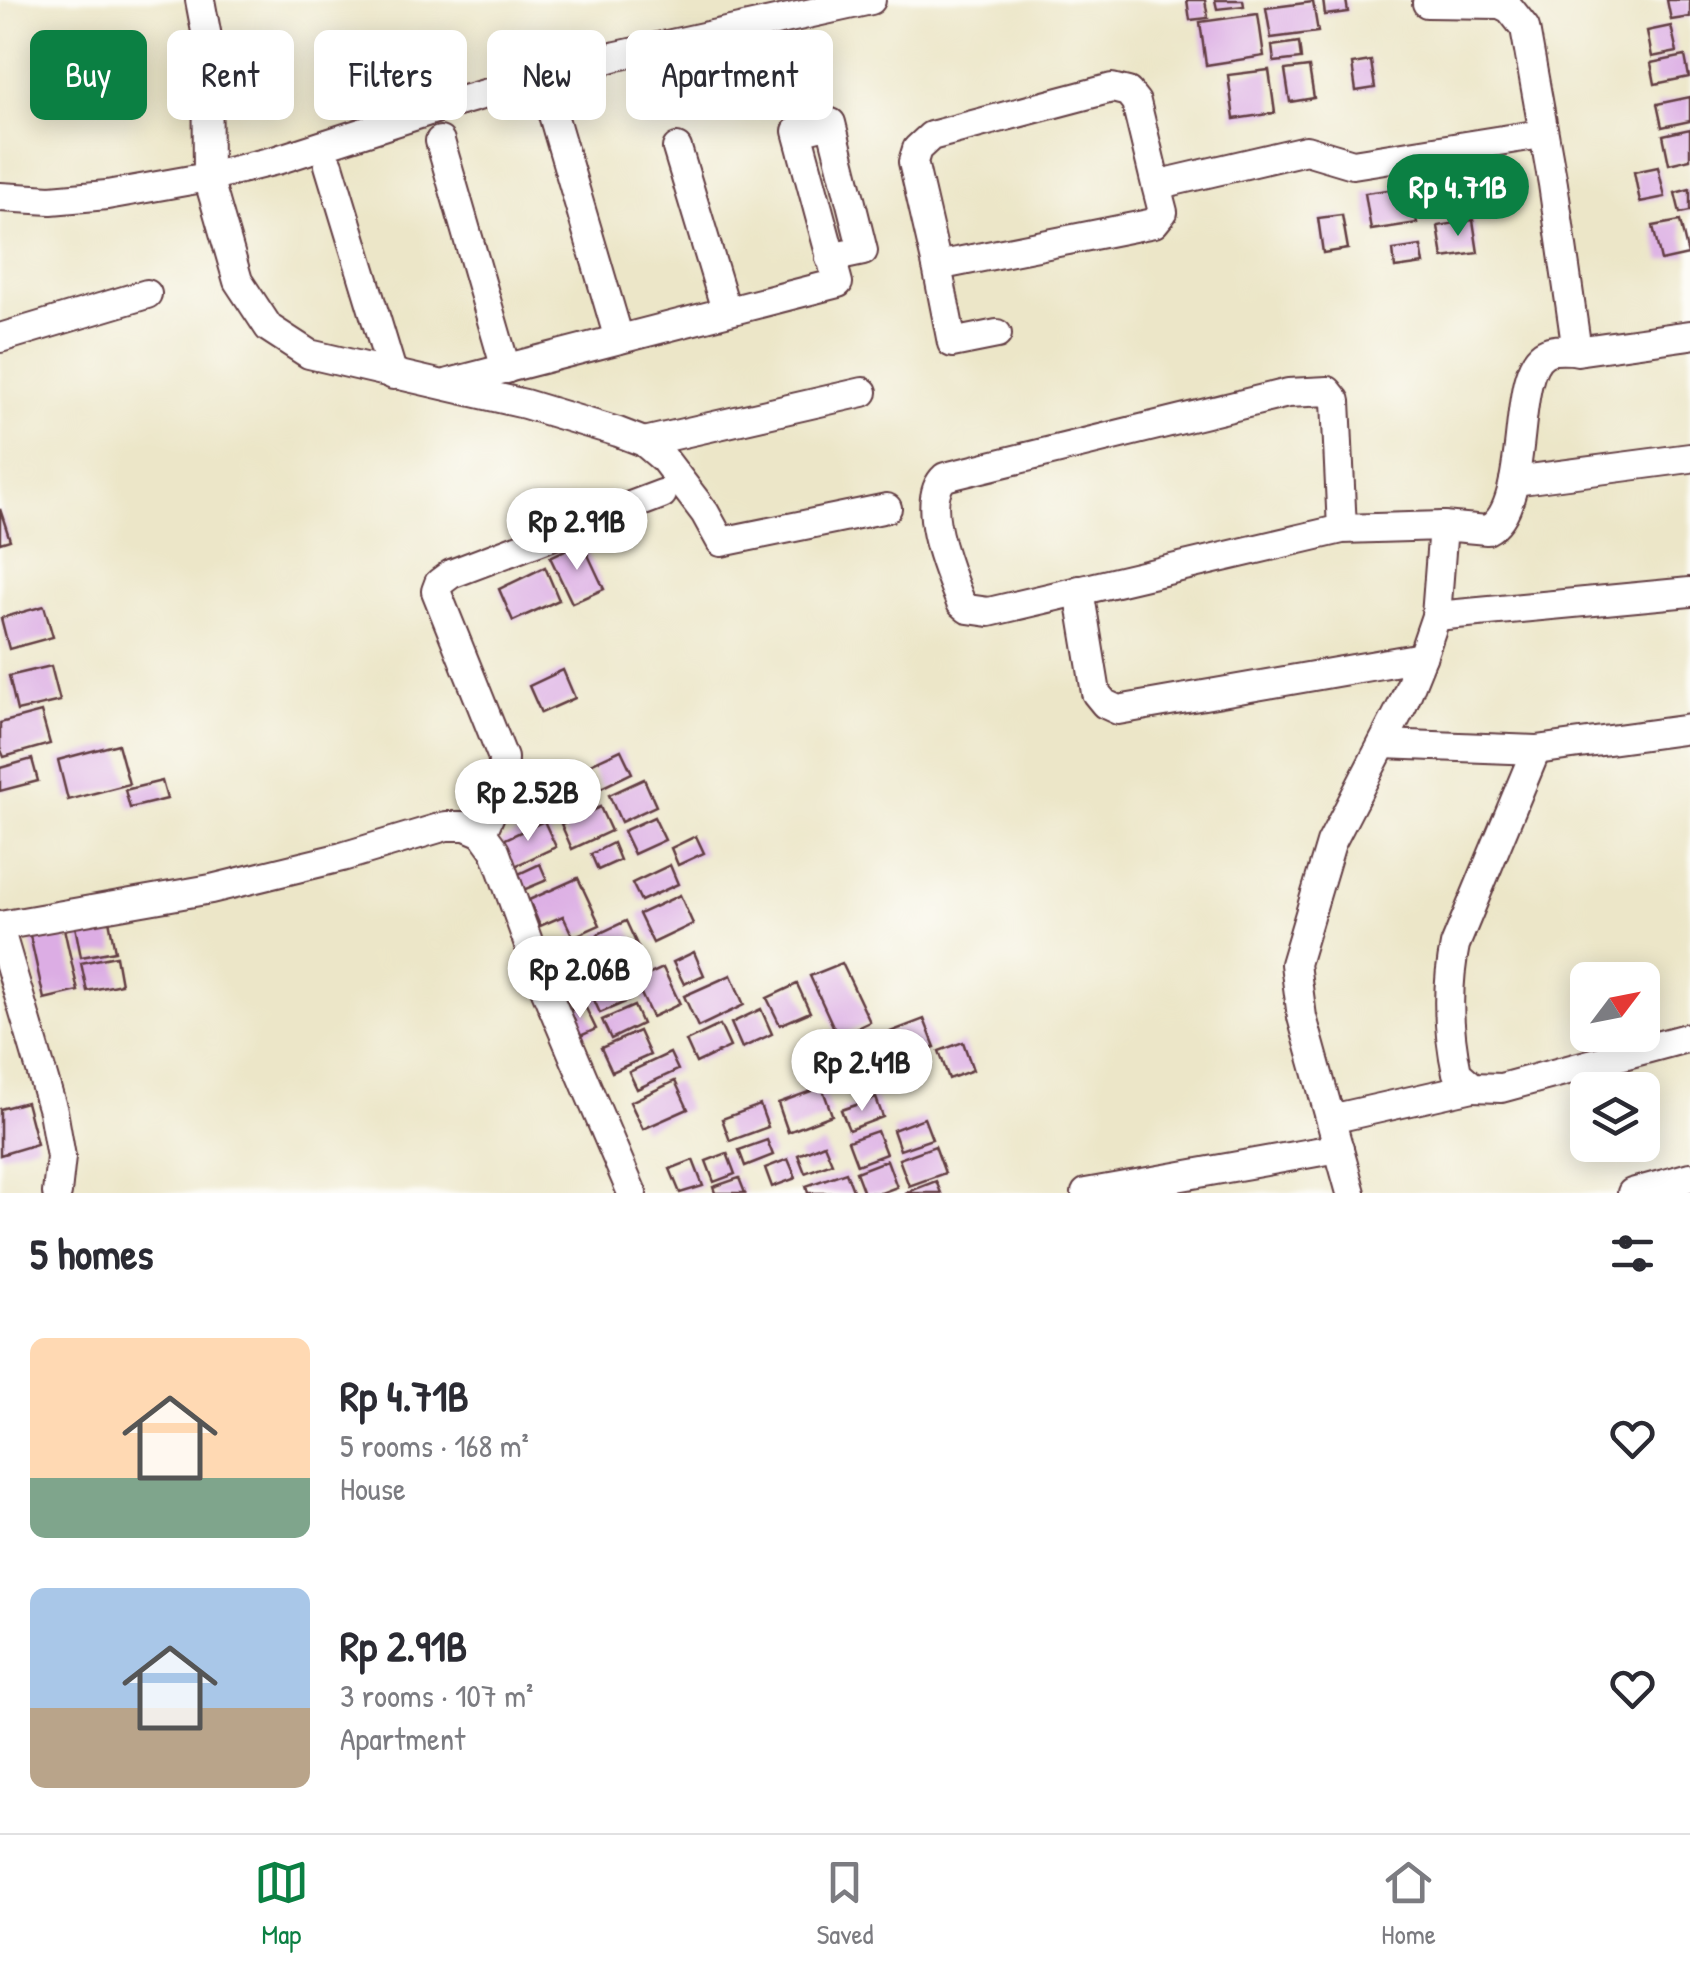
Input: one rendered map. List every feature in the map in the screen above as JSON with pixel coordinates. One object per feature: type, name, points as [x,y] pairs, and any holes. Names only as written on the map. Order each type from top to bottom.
[{"type":"street","points":[[200,0],[206,37],[208,177],[238,281],[269,328],[309,354],[525,404],[644,442],[664,459],[721,542],[886,508]]},
{"type":"street","points":[[0,197],[51,200],[106,195],[208,177],[278,160],[617,56],[872,0]]},
{"type":"street","points":[[1427,3],[1500,4],[1516,14],[1527,34],[1554,184],[1577,350]]},
{"type":"street","points":[[936,266],[1154,222],[1164,212],[1136,102],[1128,92],[1117,88],[931,136],[916,149],[913,162],[952,342],[998,334]]},
{"type":"street","points":[[555,120],[619,338]]},
{"type":"street","points":[[1156,185],[1306,150],[1353,164],[1542,134]]},
{"type":"street","points":[[440,141],[506,369]]},
{"type":"street","points":[[677,148],[726,310]]},
{"type":"street","points":[[329,165],[393,375]]},
{"type":"street","points":[[441,386],[838,283],[830,258]]},
{"type":"street","points":[[0,338],[147,294]]},
{"type":"street","points":[[1342,529],[1336,402],[1328,391],[1322,390],[1269,398],[945,477],[938,484],[932,503],[964,606],[989,612],[1342,529],[1443,526],[1487,530],[1496,525],[1514,481],[1533,368],[1549,350],[1577,350],[1690,334]]},
{"type":"street","points":[[644,442],[863,392]]},
{"type":"street","points":[[1514,481],[1690,458]]},
{"type":"street","points":[[482,834],[504,780],[503,758],[436,591],[438,586],[451,574],[662,494]]},
{"type":"street","points":[[1352,1193],[1300,1006],[1295,964],[1331,843],[1383,744],[1436,616],[1443,526]]},
{"type":"street","points":[[1080,590],[1096,693],[1105,704],[1118,710],[1422,657]]},
{"type":"street","points":[[1436,616],[1690,592]]},
{"type":"street","points":[[1383,744],[1536,750],[1690,729]]},
{"type":"street","points":[[1473,1087],[1456,1070],[1449,1010],[1455,945],[1536,750]]},
{"type":"street","points":[[57,1193],[61,1157],[53,1111],[0,928],[211,888],[342,858],[446,826],[466,826],[482,834],[495,850],[546,990],[632,1193]]},
{"type":"street","points":[[1332,1118],[1473,1087],[1502,1088],[1690,1037]]},
{"type":"street","points":[[1086,1193],[1339,1148]]},
{"type":"street","points":[[1632,1193],[1690,1178]]},
{"type":"building","points":[[1187,0],[1205,0],[1208,18],[1190,20]]},
{"type":"building","points":[[1215,0],[1243,0],[1244,6],[1217,9]]},
{"type":"building","points":[[1323,0],[1346,0],[1348,12],[1325,15]]},
{"type":"building","points":[[1667,0],[1690,0],[1690,17],[1671,20]]},
{"type":"building","points":[[1313,2],[1318,32],[1271,38],[1266,8]]},
{"type":"building","points":[[1258,14],[1264,56],[1206,65],[1200,22]]},
{"type":"building","points":[[1671,26],[1677,52],[1652,57],[1647,31]]},
{"type":"building","points":[[1299,42],[1301,59],[1274,62],[1272,46]]},
{"type":"building","points":[[1685,56],[1689,77],[1655,84],[1651,63]]},
{"type":"building","points":[[1371,61],[1375,88],[1356,91],[1352,64]]},
{"type":"building","points":[[1309,67],[1314,98],[1290,102],[1285,70]]},
{"type":"building","points":[[1269,70],[1275,113],[1234,119],[1228,75]]},
{"type":"building","points":[[1690,97],[1690,121],[1662,127],[1657,104]]},
{"type":"building","points":[[1690,129],[1690,159],[1669,164],[1663,135]]},
{"type":"building","points":[[1658,167],[1665,197],[1640,202],[1634,172]]},
{"type":"building","points":[[1411,187],[1417,223],[1371,230],[1365,193]]},
{"type":"building","points":[[1690,189],[1690,211],[1680,213],[1675,193]]},
{"type":"building","points":[[1342,215],[1348,249],[1323,253],[1318,218]]},
{"type":"building","points":[[1473,220],[1478,253],[1443,258],[1438,226]]},
{"type":"building","points":[[1680,221],[1688,255],[1661,261],[1653,226]]},
{"type":"building","points":[[1421,246],[1424,264],[1395,268],[1393,250]]},
{"type":"building","points":[[0,509],[10,540],[0,543]]},
{"type":"building","points":[[582,542],[604,589],[572,603],[550,557]]},
{"type":"building","points":[[545,567],[559,600],[513,621],[499,589]]},
{"type":"building","points":[[44,606],[53,637],[9,649],[1,618]]},
{"type":"building","points":[[51,666],[60,701],[17,711],[9,676]]},
{"type":"building","points":[[563,670],[575,698],[541,713],[529,686]]},
{"type":"building","points":[[41,712],[50,744],[4,757],[0,723]]},
{"type":"building","points":[[118,744],[129,784],[68,800],[58,760]]},
{"type":"building","points":[[621,750],[632,773],[601,788],[590,764]]},
{"type":"building","points":[[32,759],[38,781],[0,791],[0,768]]},
{"type":"building","points":[[583,776],[592,796],[561,810],[552,790]]},
{"type":"building","points":[[644,779],[656,806],[621,822],[609,795]]},
{"type":"building","points":[[162,781],[167,799],[130,808],[125,790]]},
{"type":"building","points":[[600,807],[611,831],[572,849],[561,824]]},
{"type":"building","points":[[654,817],[665,840],[634,854],[623,831]]},
{"type":"building","points":[[544,821],[556,847],[513,867],[501,841]]},
{"type":"building","points":[[696,836],[704,853],[678,865],[671,848]]},
{"type":"building","points":[[613,843],[620,860],[598,870],[591,854]]},
{"type":"building","points":[[540,864],[547,880],[521,891],[514,876]]},
{"type":"building","points":[[670,865],[678,884],[641,901],[632,883]]},
{"type":"building","points":[[578,878],[600,925],[573,937],[563,916],[540,926],[529,900]]},
{"type":"building","points":[[680,895],[693,924],[653,943],[639,914]]},
{"type":"building","points":[[108,915],[115,951],[81,957],[74,921]]},
{"type":"building","points":[[626,921],[644,960],[592,984],[579,958],[604,947],[598,934]]},
{"type":"building","points":[[63,924],[78,991],[44,999],[29,931]]},
{"type":"building","points":[[563,941],[580,977],[560,986],[544,950]]},
{"type":"building","points":[[694,952],[704,975],[684,984],[673,962]]},
{"type":"building","points":[[116,956],[121,984],[87,991],[81,963]]},
{"type":"building","points":[[842,963],[870,1022],[838,1037],[810,976]]},
{"type":"building","points":[[663,968],[680,1004],[652,1017],[635,981]]},
{"type":"building","points":[[731,975],[744,1005],[698,1027],[684,996]]},
{"type":"building","points":[[620,978],[630,1000],[600,1013],[590,991]]},
{"type":"building","points":[[797,984],[810,1012],[780,1025],[767,998]]},
{"type":"building","points":[[584,1004],[596,1029],[576,1038],[564,1013]]},
{"type":"building","points":[[634,1006],[642,1024],[611,1039],[602,1020]]},
{"type":"building","points":[[761,1009],[772,1034],[742,1048],[731,1023]]},
{"type":"building","points":[[924,1019],[935,1047],[896,1062],[885,1034]]},
{"type":"building","points":[[720,1025],[730,1047],[696,1063],[686,1041]]},
{"type":"building","points":[[639,1031],[650,1055],[612,1072],[601,1048]]},
{"type":"building","points":[[868,1031],[881,1064],[852,1074],[840,1042]]},
{"type":"building","points":[[963,1042],[973,1070],[949,1079],[939,1051]]},
{"type":"building","points":[[670,1053],[678,1070],[637,1089],[629,1072]]},
{"type":"building","points":[[675,1081],[688,1109],[643,1129],[630,1102]]},
{"type":"building","points":[[822,1087],[832,1115],[788,1132],[778,1103]]},
{"type":"building","points":[[876,1098],[883,1117],[849,1130],[841,1110]]},
{"type":"building","points":[[26,1102],[37,1144],[0,1155],[0,1109]]},
{"type":"building","points":[[760,1105],[768,1127],[730,1141],[722,1119]]},
{"type":"building","points":[[924,1118],[932,1139],[900,1150],[893,1130]]},
{"type":"building","points":[[877,1131],[886,1154],[857,1165],[848,1141]]},
{"type":"building","points":[[767,1140],[773,1155],[745,1166],[739,1150]]},
{"type":"building","points":[[824,1144],[832,1163],[805,1173],[798,1155]]},
{"type":"building","points":[[935,1146],[945,1173],[909,1186],[899,1159]]},
{"type":"building","points":[[727,1153],[735,1174],[714,1182],[706,1161]]},
{"type":"building","points":[[788,1159],[796,1178],[772,1187],[765,1168]]},
{"type":"building","points":[[693,1160],[703,1186],[680,1193],[670,1169]]},
{"type":"building","points":[[887,1160],[897,1187],[881,1193],[864,1193],[856,1172]]},
{"type":"building","points":[[846,1172],[854,1193],[808,1193],[806,1186]]},
{"type":"building","points":[[739,1178],[745,1193],[715,1193],[713,1187]]},
{"type":"building","points":[[936,1181],[941,1193],[905,1193]]}]
